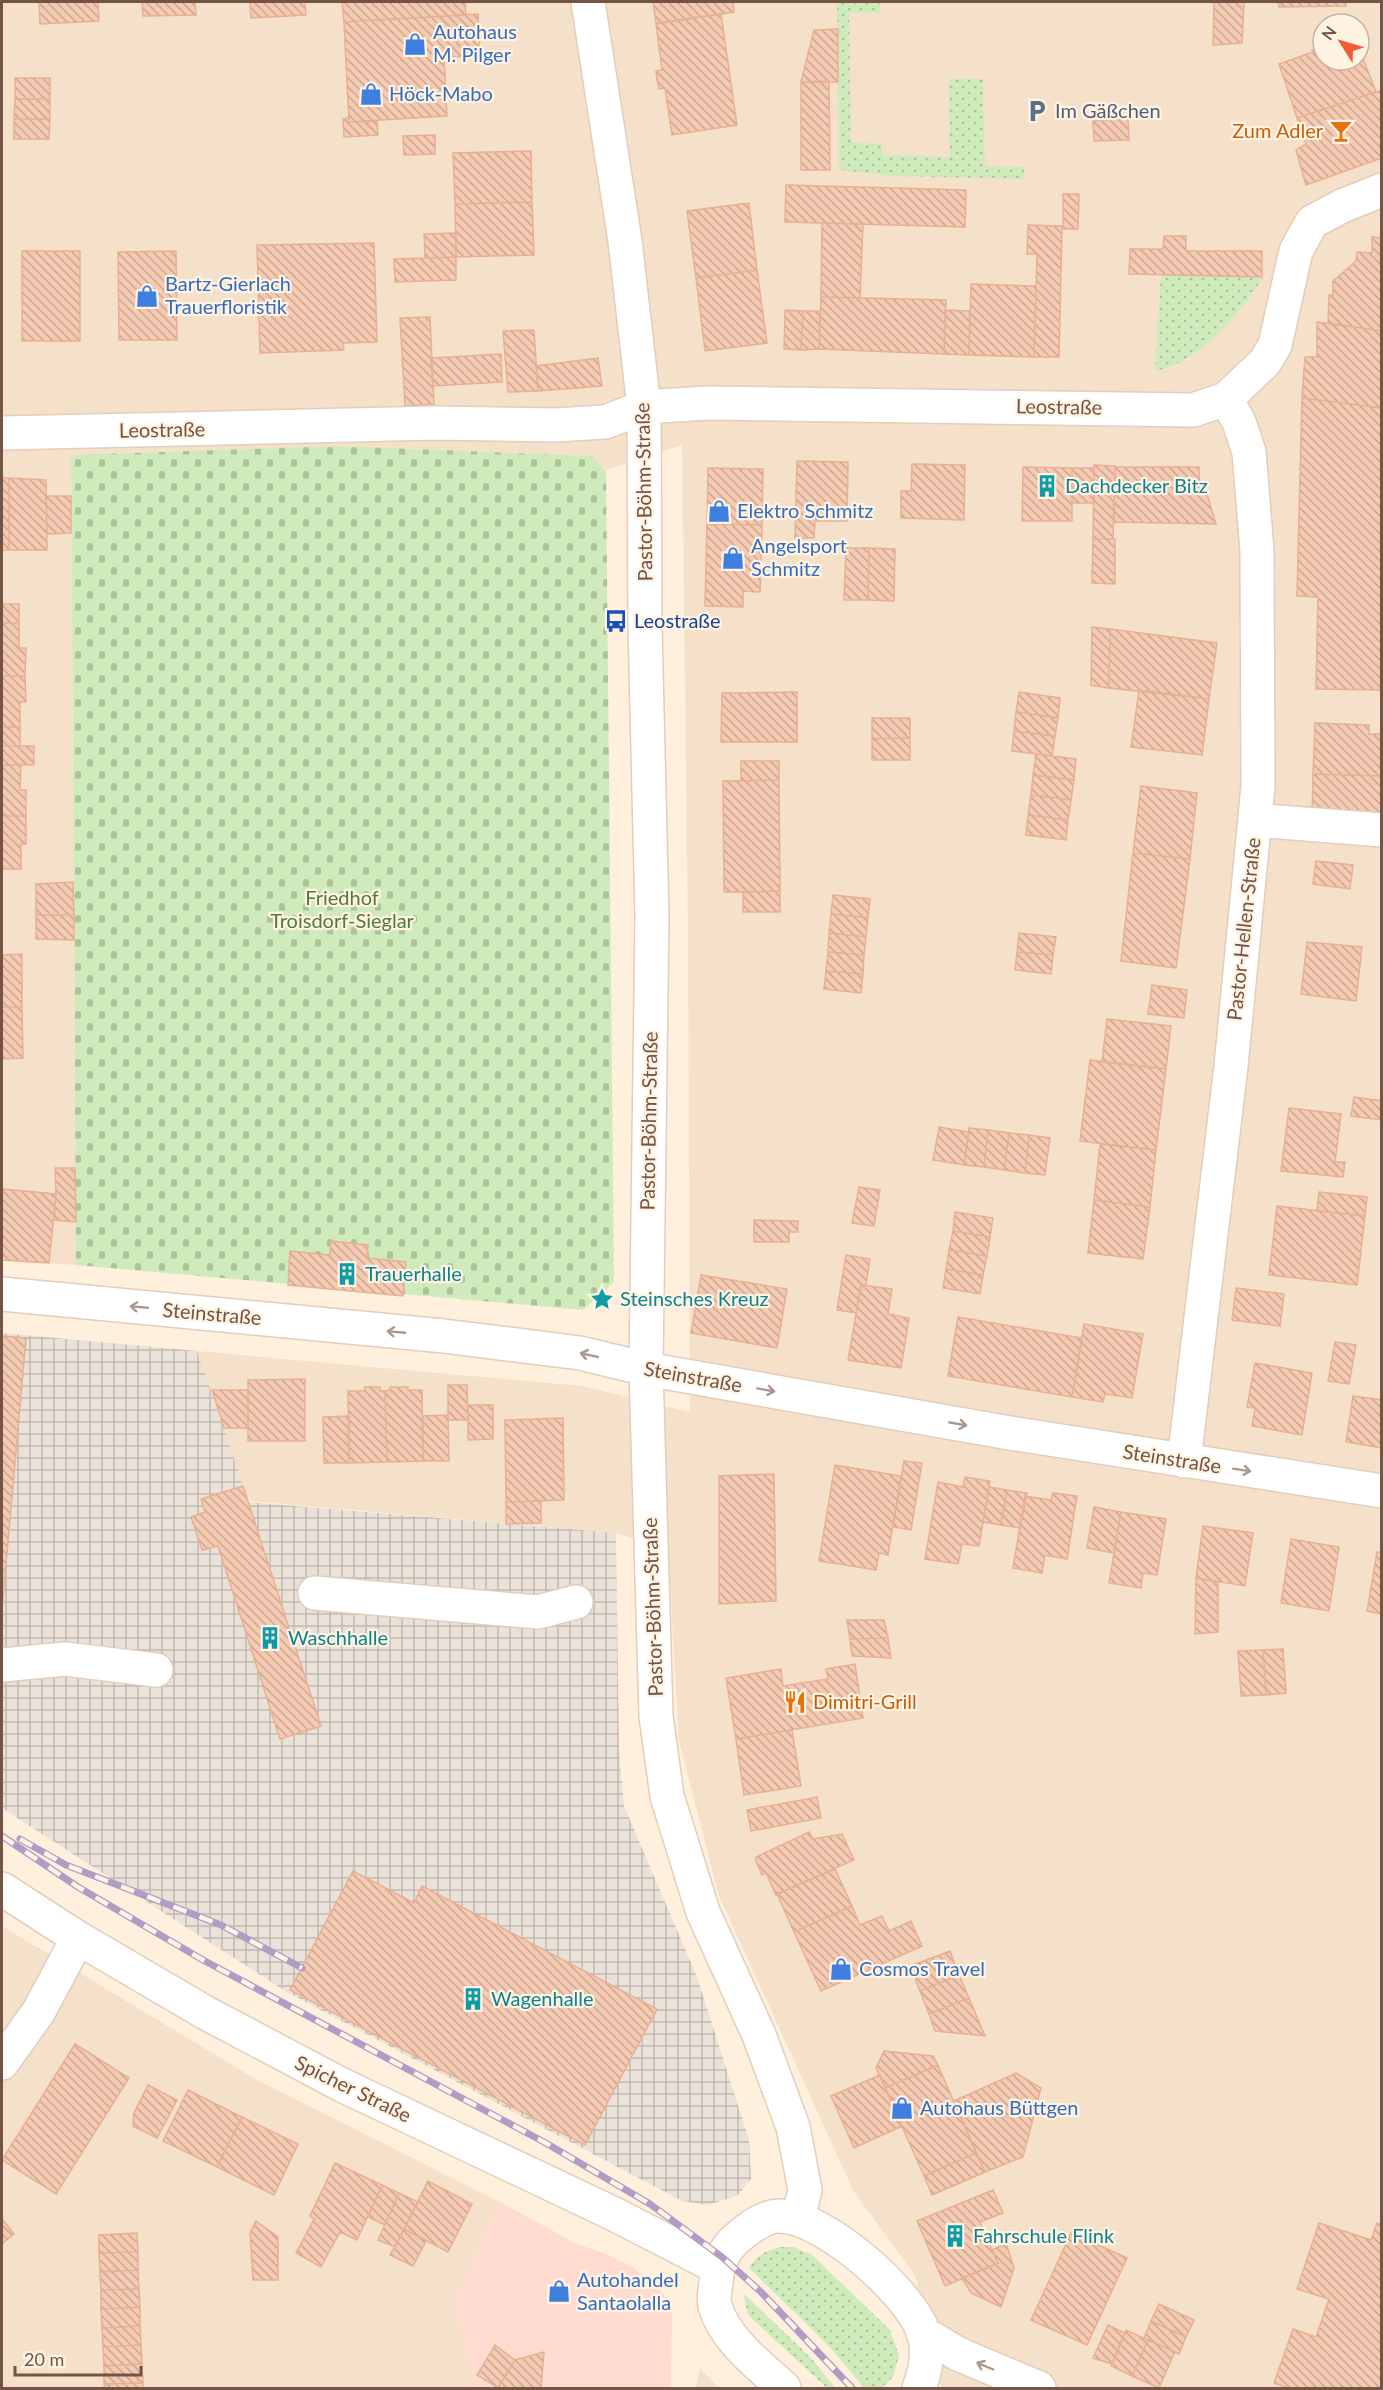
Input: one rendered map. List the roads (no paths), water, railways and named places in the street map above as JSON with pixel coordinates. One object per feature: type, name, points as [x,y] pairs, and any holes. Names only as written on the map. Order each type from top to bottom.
[{"type":"street","name":"Pastor-Böhm-Straße","points":[[588,2],[626,241],[644,407],[645,627],[652,916],[646,1369],[656,1716],[668,1796],[703,1912],[759,2035],[793,2127],[805,2190],[798,2219]]},
{"type":"street","name":"Leostraße","points":[[2,433],[424,424],[555,425],[605,422],[644,407],[719,403],[1193,410],[1226,399],[1265,362],[1275,345],[1296,251],[1312,222],[1342,206],[1382,190]]},
{"type":"street","name":"Pastor-Hellen-Straße","points":[[1184,1461],[1231,1066],[1258,774],[1257,551],[1249,452],[1239,422],[1226,399]]},
{"type":"street","points":[[1255,820],[1382,830]]},
{"type":"street","name":"Steinstraße","points":[[2,1294],[444,1336],[580,1353],[646,1369],[992,1430],[1382,1491]]},
{"type":"street","points":[[315,1593],[538,1612],[576,1602]]},
{"type":"street","points":[[2,1665],[65,1659],[156,1670]]},
{"type":"street","name":"Spicher Straße","points":[[2,1888],[78,1938],[206,2013],[342,2085],[612,2213],[717,2267]]},
{"type":"street","points":[[2,2063],[39,2011],[78,1938]]},
{"type":"street","points":[[784,2388],[726,2331],[714,2304],[717,2267],[733,2242],[749,2228],[777,2215],[798,2219],[819,2227],[854,2251],[912,2309],[923,2333],[927,2362],[919,2388]]},
{"type":"street","points":[[923,2333],[958,2354],[1039,2388]]},
{"type":"railway","points":[[2,1836],[78,1887],[203,1960],[544,2142],[650,2204],[722,2257],[761,2292],[852,2388]]},
{"type":"railway","points":[[20,1839],[66,1865],[221,1925],[302,1968]]},
{"type":"place","name":"Autohaus M. Pilger","points":[[415,44]]},
{"type":"place","name":"Höck-Mabo","points":[[371,94]]},
{"type":"place","name":"Im Gäßchen","points":[[1037,111]]},
{"type":"place","name":"Zum Adler","points":[[1341,131]]},
{"type":"place","name":"Bartz-Gierlach Trauerfloristik","points":[[147,296]]},
{"type":"place","name":"Dachdecker Bitz","points":[[1047,486]]},
{"type":"place","name":"Elektro Schmitz","points":[[719,511]]},
{"type":"place","name":"Angelsport Schmitz","points":[[733,558]]},
{"type":"place","name":"Leostraße","points":[[616,621]]},
{"type":"place","name":"Trauerhalle","points":[[347,1274]]},
{"type":"place","name":"Steinsches Kreuz","points":[[602,1299]]},
{"type":"place","name":"Waschhalle","points":[[270,1638]]},
{"type":"place","name":"Dimitri-Grill","points":[[795,1702]]},
{"type":"place","name":"Cosmos Travel","points":[[841,1969]]},
{"type":"place","name":"Wagenhalle","points":[[473,1999]]},
{"type":"place","name":"Autohaus Büttgen","points":[[902,2108]]},
{"type":"place","name":"Fahrschule Flink","points":[[955,2236]]},
{"type":"place","name":"Autohandel Santaolalla","points":[[559,2291]]},
{"type":"park label","name":"Friedhof Troisdorf-Sieglar","points":[[342,910]]}]
